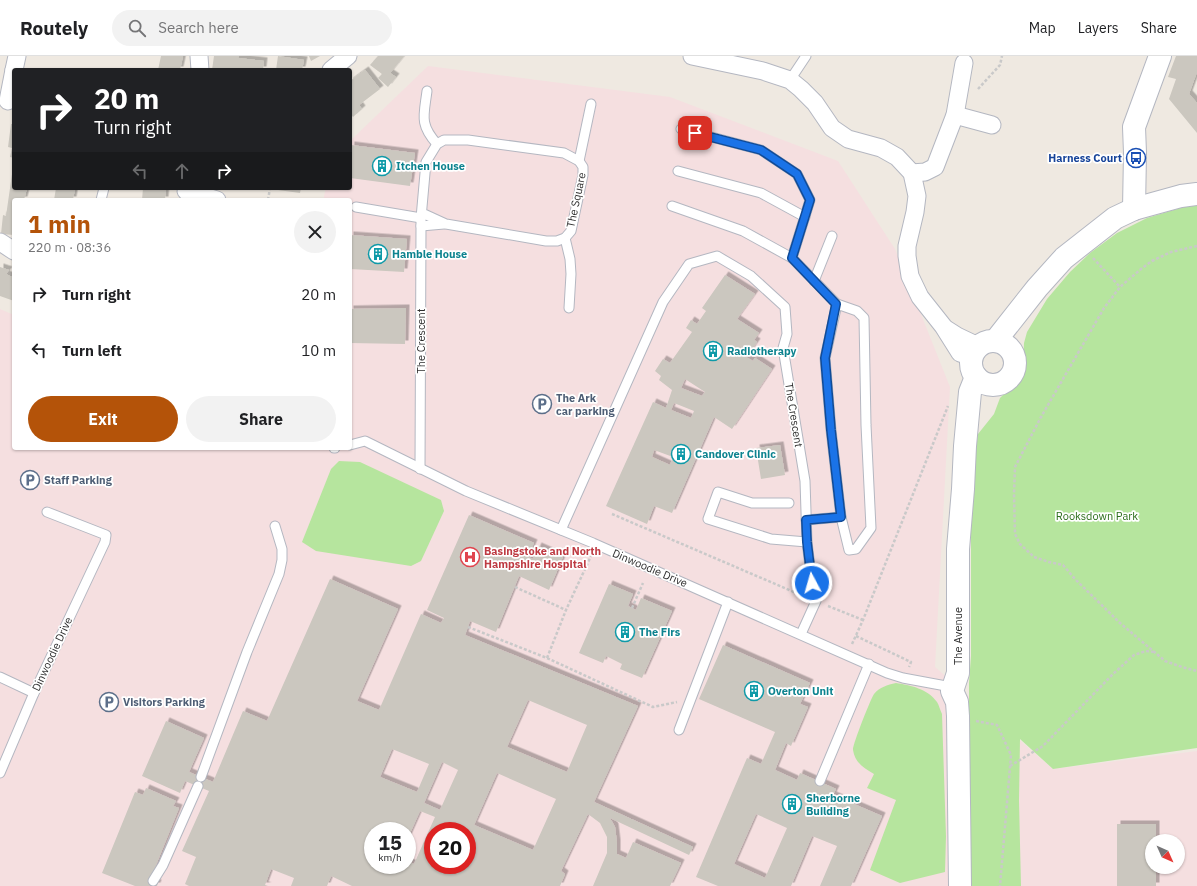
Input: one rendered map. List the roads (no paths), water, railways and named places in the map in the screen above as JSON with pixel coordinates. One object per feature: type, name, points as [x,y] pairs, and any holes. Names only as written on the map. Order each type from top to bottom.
[{"type":"street","points":[[14,68],[17,56]]},
{"type":"street","points":[[199,56],[200,68]]},
{"type":"street","points":[[333,68],[348,56]]},
{"type":"street","points":[[692,56],[763,71],[790,80],[815,103],[832,128],[848,139],[881,148],[897,157],[912,173],[916,188],[916,204],[907,246],[908,267],[912,282],[920,297],[943,326],[960,353],[988,359],[1019,318],[1037,288],[1064,258],[1115,218],[1134,209],[1181,196],[1197,194]]},
{"type":"street","points":[[1134,209],[1134,127],[1160,56]]},
{"type":"street","points":[[912,173],[925,172],[934,167],[955,115],[964,63]]},
{"type":"street","points":[[9,88],[12,76]]},
{"type":"street","points":[[955,115],[992,125]]},
{"type":"street","points":[[186,193],[208,198]]},
{"type":"street","points":[[0,242],[12,250]]},
{"type":"street","name":"The Avenue","points":[[952,691],[958,673],[958,549],[966,432],[974,410],[988,359]]},
{"type":"street","points":[[952,691],[957,702],[958,716],[960,886]]},
{"type":"lane","points":[[790,80],[806,56]]},
{"type":"lane","points":[[421,219],[426,162],[437,144],[428,135],[424,126],[423,117],[427,91]]},
{"type":"lane","points":[[579,162],[591,104]]},
{"type":"lane","points":[[681,129],[761,150],[797,174],[810,200],[792,258]]},
{"type":"lane","name":"The Square","points":[[356,207],[546,241],[557,241],[565,238],[571,231],[583,175],[583,167],[579,162],[564,153],[475,141],[453,139],[444,140],[437,144]]},
{"type":"lane","points":[[678,171],[761,193],[805,218]]},
{"type":"lane","points":[[672,206],[743,231],[792,258],[836,304],[857,310],[864,318],[866,425],[871,528],[856,549],[849,550],[841,517],[831,430],[825,358],[836,304]]},
{"type":"lane","name":"The Crescent","points":[[420,469],[421,219]]},
{"type":"lane","points":[[814,281],[832,236]]},
{"type":"lane","points":[[565,238],[570,259],[571,274],[569,308]]},
{"type":"lane","name":"The Crescent","points":[[561,530],[663,302],[689,264],[717,256],[751,276],[786,307],[787,334],[783,348],[805,481],[807,542],[812,583],[816,601],[801,634]]},
{"type":"lane","name":"Dinwoodie Drive","points":[[352,444],[365,441],[471,493],[728,602],[888,673],[903,678],[946,686],[952,691]]},
{"type":"lane","points":[[789,503],[752,503],[718,492],[708,519],[771,539],[807,542]]},
{"type":"lane","name":"Dinwoodie Drive","points":[[0,773],[34,693],[105,542],[106,535],[47,512]]},
{"type":"lane","points":[[806,520],[841,517]]},
{"type":"lane","points":[[201,777],[247,652],[279,574],[282,560],[282,549],[275,526]]},
{"type":"lane","points":[[679,730],[728,602]]},
{"type":"lane","points":[[820,781],[869,664]]},
{"type":"lane","points":[[0,677],[34,693]]},
{"type":"lane","points":[[153,881],[163,865],[198,786]]},
{"type":"place","name":"Harness Court","points":[[1136,158]]},
{"type":"place","name":"Itchen House","points":[[382,166]]},
{"type":"place","name":"Hamble House","points":[[378,254]]},
{"type":"place","name":"Radiotherapy","points":[[713,351]]},
{"type":"place","name":"The Ark car parking","points":[[542,404]]},
{"type":"place","name":"Candover Clinic","points":[[681,454]]},
{"type":"place","name":"Staff Parking","points":[[30,480]]},
{"type":"place","name":"Basingstoke and North Hampshire Hospital","points":[[470,557]]},
{"type":"place","name":"The Firs","points":[[625,632]]},
{"type":"place","name":"Overton Unit","points":[[754,691]]},
{"type":"place","name":"Visitors Parking","points":[[109,702]]},
{"type":"place","name":"Sherborne Building","points":[[792,804]]},
{"type":"park label","name":"Rooksdown Park","points":[[1097,516]]}]
